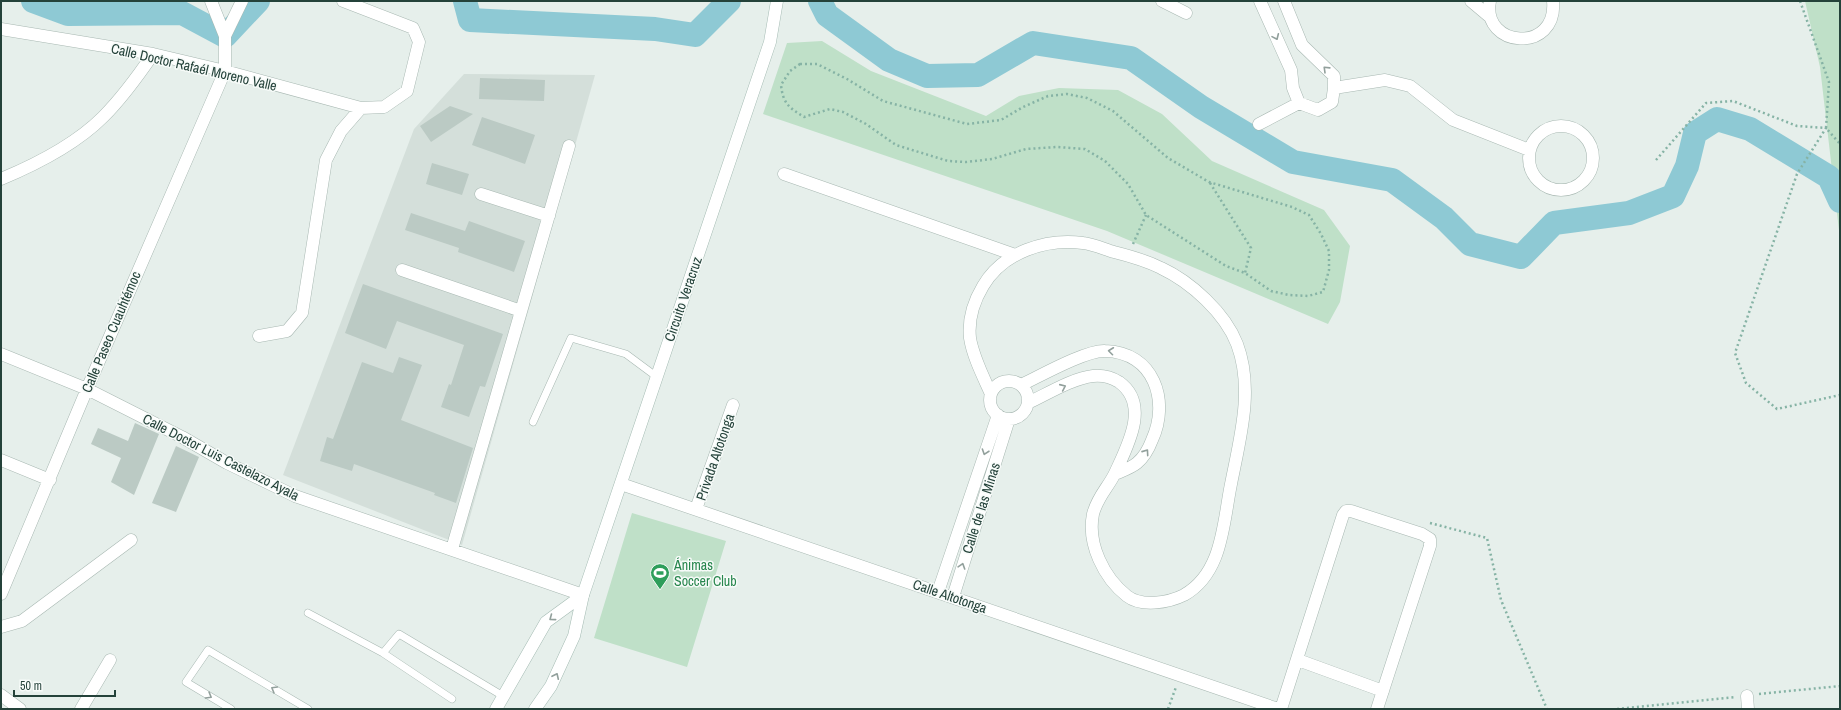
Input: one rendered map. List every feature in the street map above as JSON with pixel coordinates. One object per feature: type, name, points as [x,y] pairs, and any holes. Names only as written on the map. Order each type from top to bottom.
[{"type":"street","points":[[211,1],[225,36],[225,71]]},
{"type":"street","points":[[225,36],[242,1]]},
{"type":"street","name":"Calle Doctor Rafaél Moreno Valle","points":[[1,29],[153,54],[225,71],[361,108],[384,107],[407,91],[419,42],[413,28],[343,1]]},
{"type":"street","name":"Circuito Veracruz","points":[[535,709],[551,686],[574,636],[583,595],[770,42],[777,1]]},
{"type":"street","points":[[1162,1],[1186,13]]},
{"type":"street","points":[[1260,1],[1291,70],[1293,88],[1300,104]]},
{"type":"street","points":[[1259,124],[1300,104],[1318,110],[1332,102],[1334,76],[1302,45],[1284,1]]},
{"type":"street","points":[[1472,1],[1490,16],[1495,26],[1503,34],[1513,38],[1524,39],[1534,37],[1543,31],[1550,23],[1554,12],[1553,1]]},
{"type":"street","points":[[1490,1],[1490,16]]},
{"type":"street","points":[[1,179],[42,160],[72,142],[103,117],[134,80],[153,54]]},
{"type":"street","name":"Calle Paseo Cuauhtémoc","points":[[1,594],[87,389],[225,71]]},
{"type":"street","points":[[1334,88],[1385,80],[1410,86],[1453,120],[1529,150]]},
{"type":"street","points":[[259,336],[287,331],[302,312],[326,160],[341,131],[361,108]]},
{"type":"street","points":[[1566,126],[1581,132],[1588,140],[1592,150],[1593,161],[1590,171],[1584,180],[1571,188],[1555,190],[1545,186],[1537,180],[1531,171],[1528,160],[1529,150],[1533,140],[1541,132],[1550,127],[1566,126]]},
{"type":"street","points":[[452,549],[569,146]]},
{"type":"street","points":[[784,174],[1015,255]]},
{"type":"street","points":[[481,194],[549,216]]},
{"type":"street","points":[[990,394],[1000,383],[1011,381],[1021,385],[1028,396],[1028,402],[1022,414],[1004,417],[991,406],[990,394],[973,352],[970,337],[970,322],[976,298],[989,275],[1015,255],[1033,247],[1058,242],[1084,243],[1162,268],[1194,290],[1221,316],[1236,343],[1245,373],[1245,410],[1217,556],[1203,580],[1183,596],[1156,603],[1133,601],[1117,588],[1102,569],[1094,543],[1093,516],[1101,494],[1115,474],[1135,424],[1135,407],[1131,395],[1122,384],[1111,377],[1095,375],[1081,379],[1028,402]]},
{"type":"street","points":[[402,270],[521,311]]},
{"type":"street","points":[[1021,385],[1083,356],[1104,350],[1127,354],[1144,365],[1153,379],[1159,396],[1157,429],[1149,447],[1138,463],[1115,474]]},
{"type":"street","name":"Calle Doctor Luis Castelazo Ayala","points":[[1,354],[87,389],[182,438],[226,463],[296,496],[583,595]]},
{"type":"street","points":[[981,370],[1000,383]]},
{"type":"street","name":"Privada Altotonga","points":[[696,509],[733,405]]},
{"type":"street","name":"Calle de las Minas","points":[[938,592],[973,488],[1004,417]]},
{"type":"street","name":"Calle de las Minas","points":[[953,597],[986,493],[1004,417]]},
{"type":"street","points":[[1,460],[50,480]]},
{"type":"street","name":"Calle Altotonga","points":[[621,484],[1180,674],[1278,709]]},
{"type":"street","points":[[973,488],[986,493]]},
{"type":"street","points":[[1281,709],[1298,660],[1342,515],[1346,511],[1351,510],[1422,534],[1430,539],[1430,546],[1377,709]]},
{"type":"street","points":[[1,627],[22,621],[131,540]]},
{"type":"street","points":[[953,546],[967,550]]},
{"type":"street","points":[[496,709],[546,622],[583,595]]},
{"type":"street","points":[[82,709],[110,660]]},
{"type":"street","points":[[1298,660],[1383,691]]},
{"type":"street","points":[[1,695],[20,709]]},
{"type":"street","points":[[1748,696],[1748,709]]},
{"type":"lane","points":[[533,422],[571,338],[626,354],[657,377]]},
{"type":"lane","points":[[308,613],[383,653],[452,699]]},
{"type":"lane","points":[[383,653],[399,634],[503,696]]},
{"type":"lane","points":[[231,709],[186,682],[208,650],[308,709]]},
{"type":"path","points":[[1800,1],[1829,82],[1826,128],[1797,174],[1735,353],[1746,383],[1777,409],[1840,395]]},
{"type":"path","points":[[800,64],[817,64],[847,79],[883,101],[967,124],[1001,120],[1022,107],[1048,96],[1067,94],[1087,98],[1113,111],[1168,158],[1209,182],[1292,207],[1309,215],[1321,234],[1329,251],[1329,270],[1323,292],[1308,296],[1289,295],[1271,291],[1245,273],[1226,266],[1146,215],[1128,184],[1105,161],[1085,149],[1057,147],[1026,149],[992,159],[966,162],[948,161],[896,145],[866,124],[843,112],[830,109],[804,117],[792,110],[782,98],[781,84],[790,71],[800,64]]},
{"type":"path","points":[[1656,160],[1706,103],[1733,101],[1797,126],[1826,128],[1840,144]]},
{"type":"path","points":[[1209,182],[1251,248],[1245,273]]},
{"type":"path","points":[[1127,256],[1146,215]]},
{"type":"path","points":[[1428,523],[1487,538],[1501,600],[1547,709]]},
{"type":"path","points":[[1168,709],[1180,674]]},
{"type":"path","points":[[1617,709],[1840,686]]},
{"type":"shaded area","points":[[464,74],[595,75],[462,545],[283,475],[414,129]]},
{"type":"green space","points":[[1805,1],[1840,1],[1840,239],[1820,67]]},
{"type":"green space","points":[[822,41],[871,71],[986,116],[1019,96],[1059,88],[1118,90],[1162,114],[1212,161],[1324,210],[1350,246],[1340,302],[1328,324],[1107,231],[763,114],[787,43]]},
{"type":"green space","name":"Ánimas Soccer Club","points":[[632,513],[726,541],[687,667],[594,638]]},
{"type":"building","points":[[480,78],[545,80],[544,101],[479,99]]},
{"type":"building","points":[[450,106],[473,114],[431,142],[420,126]]},
{"type":"building","points":[[482,117],[535,135],[525,164],[472,145]]},
{"type":"building","points":[[432,163],[469,174],[462,195],[426,184]]},
{"type":"building","points":[[411,213],[465,231],[469,221],[525,241],[514,272],[458,252],[459,248],[405,230]]},
{"type":"building","points":[[363,284],[503,334],[485,387],[480,386],[469,417],[441,407],[449,384],[451,385],[464,345],[397,321],[386,349],[345,333]]},
{"type":"building","points":[[399,357],[422,365],[401,420],[473,448],[456,503],[434,495],[435,493],[354,464],[352,471],[320,461],[327,437],[333,439],[362,362],[393,373]]},
{"type":"building","points":[[135,423],[159,434],[134,495],[111,482],[121,458],[91,444],[98,428],[128,441]]},
{"type":"building","points":[[176,446],[199,457],[176,512],[152,503]]},
{"type":"waterway","points":[[33,1],[68,14],[182,13],[225,36],[258,1]]},
{"type":"waterway","points":[[465,1],[470,20],[655,29],[695,35],[729,1]]},
{"type":"waterway","points":[[820,1],[827,15],[889,60],[927,76],[978,75],[1033,43],[1131,58],[1201,107],[1293,162],[1392,180],[1444,218],[1470,244],[1521,257],[1554,223],[1629,213],[1673,196],[1687,166],[1695,133],[1717,119],[1750,129],[1829,177],[1840,201]]},
{"type":"place","name":"Ánimas Soccer Club","points":[[660,590]]}]
